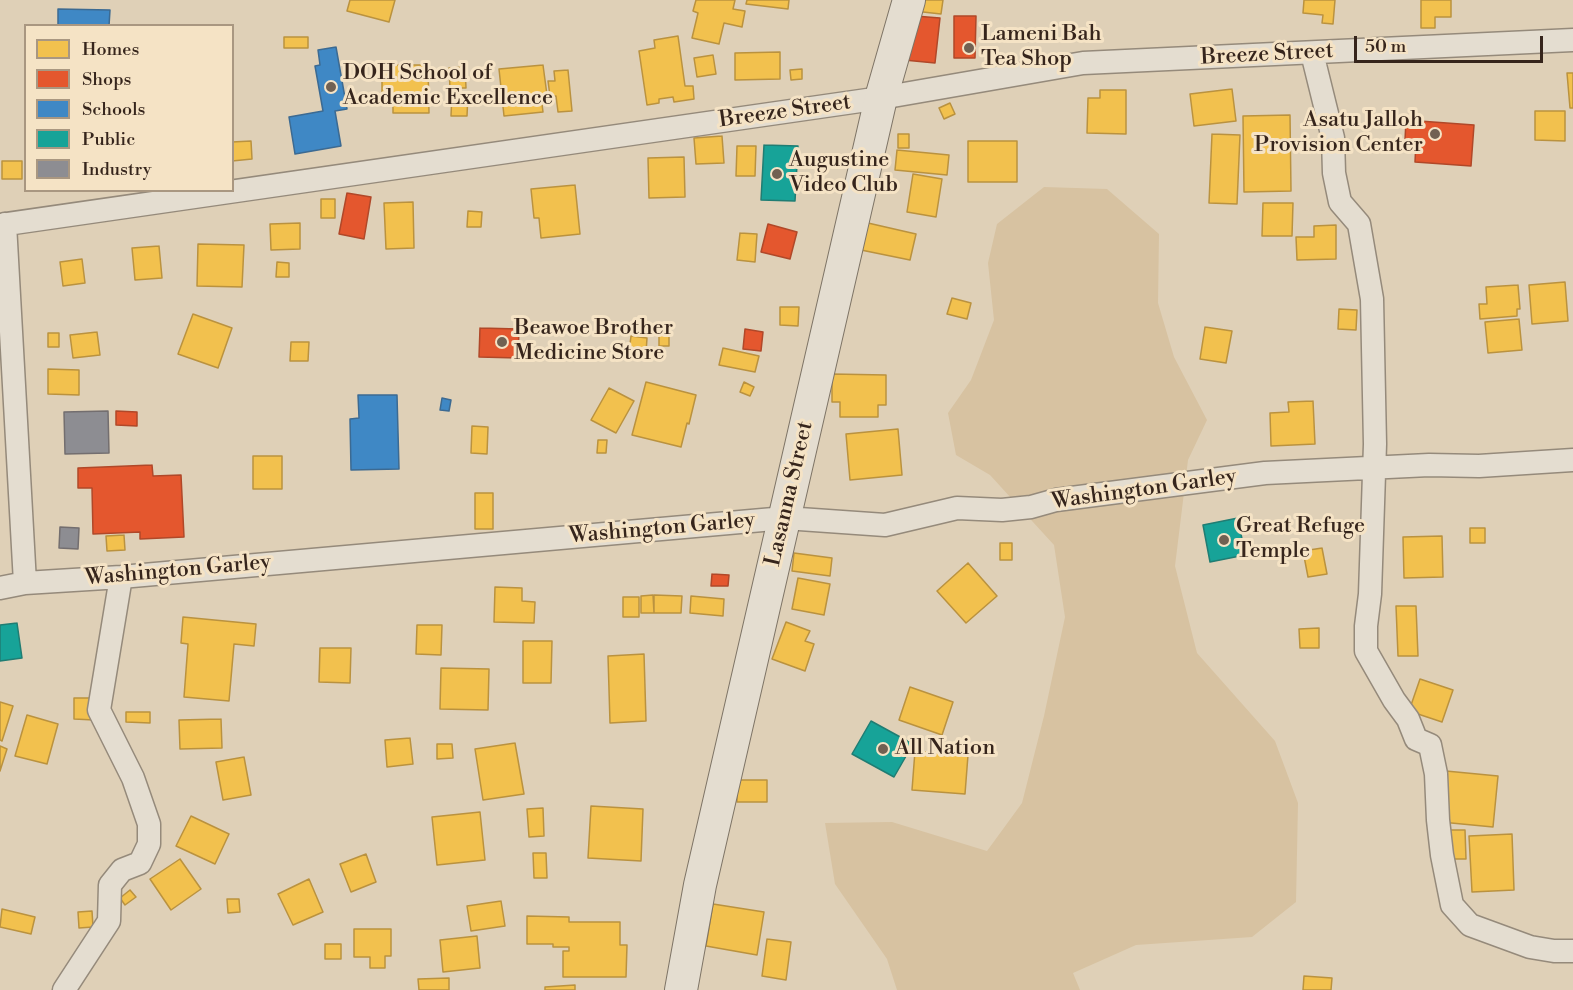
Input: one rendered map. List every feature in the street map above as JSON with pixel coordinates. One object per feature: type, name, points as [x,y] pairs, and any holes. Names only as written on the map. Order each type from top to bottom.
[{"type":"street","name":"Lasanna Street","points":[[681,990],[700,885],[881,98],[909,0]]},
{"type":"street","name":"Breeze Street","points":[[234,191],[881,98],[1083,63],[1573,40]]},
{"type":"street","points":[[1312,53],[1333,138],[1334,173],[1340,202],[1359,224],[1370,279],[1374,330],[1374,468],[1366,651],[1389,692],[1408,718],[1416,738],[1430,745],[1436,774],[1442,855],[1452,905],[1470,925],[1530,947],[1573,951]]},
{"type":"street","name":"Breeze Street","points":[[2,224],[225,192]]},
{"type":"street","points":[[2,224],[25,583]]},
{"type":"street","name":"Washington Garley","points":[[0,588],[25,583],[121,577],[785,518],[885,525],[957,508],[1002,510],[1031,507],[1056,500],[1264,473],[1429,465],[1479,466],[1573,460]]},
{"type":"street","points":[[63,990],[109,921],[110,885],[122,870],[140,863],[149,844],[149,824],[133,778],[99,710],[121,577]]},
{"type":"shaded area","points":[[1044,187],[1107,189],[1159,234],[1158,303],[1174,357],[1207,420],[1188,460],[1175,566],[1197,653],[1275,741],[1298,803],[1296,902],[1252,937],[1136,945],[1073,973],[1080,990],[897,990],[887,959],[835,884],[825,823],[892,822],[987,851],[1022,803],[1044,716],[1065,617],[1054,545],[990,475],[956,455],[948,413],[971,380],[994,320],[988,263],[997,224]]},
{"type":"building: Homes","points":[[350,0],[395,0],[389,22],[347,11]]},
{"type":"building: Homes","points":[[696,0],[735,0],[733,9],[745,11],[742,27],[724,23],[719,44],[692,38],[698,13],[693,11]]},
{"type":"building: Homes","points":[[747,0],[789,0],[788,9],[746,4]]},
{"type":"building: Homes","points":[[916,0],[943,0],[941,14],[914,11]]},
{"type":"building: Homes","points":[[1304,0],[1335,0],[1333,24],[1322,23],[1323,15],[1303,13]]},
{"type":"building: Homes","points":[[1421,0],[1451,0],[1451,17],[1435,17],[1435,28],[1421,28]]},
{"type":"building: Homes","points":[[678,36],[685,86],[693,86],[694,99],[674,102],[673,97],[659,99],[659,103],[647,105],[639,51],[655,48],[654,40]]},
{"type":"building: Homes","points":[[284,37],[308,37],[308,48],[284,48]]},
{"type":"building: Homes","points":[[780,52],[780,79],[735,80],[735,53]]},
{"type":"building: Homes","points":[[713,55],[716,74],[697,77],[694,58]]},
{"type":"building: Homes","points":[[394,65],[428,65],[429,113],[393,113],[393,94],[382,94],[382,70],[394,70]]},
{"type":"building: Homes","points":[[543,65],[547,95],[541,96],[543,112],[504,116],[499,69]]},
{"type":"building: Homes","points":[[465,67],[466,88],[450,88],[449,68]]},
{"type":"building: Homes","points":[[802,69],[802,79],[791,80],[790,70]]},
{"type":"building: Homes","points":[[568,70],[572,111],[558,112],[556,96],[550,96],[548,81],[555,81],[554,71]]},
{"type":"building: Homes","points":[[1567,73],[1573,73],[1573,108],[1570,108]]},
{"type":"building: Homes","points":[[1232,89],[1236,121],[1194,126],[1190,94]]},
{"type":"building: Homes","points":[[1100,90],[1126,90],[1126,134],[1087,133],[1088,98],[1100,98]]},
{"type":"building: Homes","points":[[452,94],[468,94],[467,116],[451,116]]},
{"type":"building: Homes","points":[[950,103],[955,114],[944,119],[939,108]]},
{"type":"building: Homes","points":[[1535,111],[1565,111],[1565,141],[1535,140]]},
{"type":"building: Homes","points":[[1290,115],[1291,191],[1244,192],[1243,116]]},
{"type":"building: Homes","points":[[898,134],[909,134],[909,148],[898,148]]},
{"type":"building: Homes","points":[[1212,134],[1240,135],[1237,204],[1209,203]]},
{"type":"building: Homes","points":[[722,136],[724,163],[696,164],[694,138]]},
{"type":"building: Homes","points":[[251,141],[252,159],[234,161],[234,142]]},
{"type":"building: Homes","points":[[968,141],[1017,141],[1017,182],[968,182]]},
{"type":"building: Homes","points":[[737,146],[756,146],[755,176],[736,176]]},
{"type":"building: Homes","points":[[897,150],[949,155],[947,175],[895,170]]},
{"type":"building: Homes","points":[[684,157],[685,197],[649,198],[648,158]]},
{"type":"building: Homes","points":[[2,161],[22,161],[22,179],[2,179]]},
{"type":"building: Homes","points":[[913,174],[942,179],[936,217],[907,212]]},
{"type":"building: Homes","points":[[575,185],[580,234],[541,238],[539,218],[534,218],[531,189]]},
{"type":"building: Homes","points":[[321,199],[335,199],[335,218],[321,218]]},
{"type":"building: Homes","points":[[413,202],[414,248],[386,249],[384,203]]},
{"type":"building: Homes","points":[[1263,203],[1293,203],[1292,236],[1262,236]]},
{"type":"building: Homes","points":[[468,211],[482,212],[481,227],[467,227]]},
{"type":"building: Homes","points":[[300,223],[300,249],[271,250],[270,224]]},
{"type":"building: Homes","points":[[868,223],[916,234],[910,260],[861,250]]},
{"type":"building: Homes","points":[[1336,225],[1336,259],[1297,260],[1296,237],[1314,237],[1314,226]]},
{"type":"building: Homes","points":[[740,233],[757,234],[755,262],[737,260]]},
{"type":"building: Homes","points":[[198,244],[244,245],[242,287],[197,286]]},
{"type":"building: Homes","points":[[159,246],[162,278],[135,280],[132,248]]},
{"type":"building: Homes","points":[[82,259],[85,283],[63,286],[60,262]]},
{"type":"building: Homes","points":[[277,262],[289,263],[289,277],[276,277]]},
{"type":"building: Homes","points":[[1565,282],[1568,321],[1532,324],[1529,285]]},
{"type":"building: Homes","points":[[1518,285],[1520,309],[1517,309],[1517,316],[1480,319],[1479,304],[1487,304],[1486,287]]},
{"type":"building: Homes","points":[[952,298],[971,303],[967,319],[947,314]]},
{"type":"building: Homes","points":[[780,307],[799,307],[798,326],[780,325]]},
{"type":"building: Homes","points":[[1339,309],[1357,310],[1356,330],[1338,329]]},
{"type":"building: Homes","points":[[193,314],[232,328],[218,368],[178,354]]},
{"type":"building: Homes","points":[[1519,319],[1522,350],[1488,353],[1485,322]]},
{"type":"building: Homes","points":[[1205,327],[1232,331],[1226,363],[1200,359]]},
{"type":"building: Homes","points":[[97,332],[100,355],[73,358],[70,335]]},
{"type":"building: Homes","points":[[659,332],[669,332],[669,346],[659,346]]},
{"type":"building: Homes","points":[[48,333],[59,333],[59,347],[48,347]]},
{"type":"building: Homes","points":[[631,336],[647,338],[646,353],[629,352]]},
{"type":"building: Homes","points":[[291,342],[309,342],[308,361],[290,361]]},
{"type":"building: Homes","points":[[723,348],[759,356],[755,372],[719,365]]},
{"type":"building: Homes","points":[[48,369],[79,370],[79,395],[48,394]]},
{"type":"building: Homes","points":[[832,374],[886,375],[886,405],[878,405],[878,417],[840,417],[840,402],[832,402]]},
{"type":"building: Homes","points":[[646,382],[696,395],[681,447],[632,435]]},
{"type":"building: Homes","points":[[744,382],[754,387],[750,396],[740,392]]},
{"type":"building: Homes","points":[[609,388],[634,401],[616,433],[591,420]]},
{"type":"building: Homes","points":[[1313,401],[1315,444],[1271,446],[1270,413],[1289,412],[1288,402]]},
{"type":"building: Homes","points":[[472,426],[488,427],[487,454],[471,453]]},
{"type":"building: Homes","points":[[898,429],[902,475],[850,480],[846,434]]},
{"type":"building: Homes","points":[[598,440],[607,440],[606,453],[597,453]]},
{"type":"building: Homes","points":[[253,456],[282,456],[282,489],[253,489]]},
{"type":"building: Homes","points":[[475,493],[493,493],[493,529],[475,529]]},
{"type":"building: Homes","points":[[1470,528],[1485,528],[1485,543],[1470,543]]},
{"type":"building: Homes","points":[[124,535],[125,550],[107,551],[106,536]]},
{"type":"building: Homes","points":[[1442,536],[1443,577],[1404,578],[1403,537]]},
{"type":"building: Homes","points":[[1000,543],[1012,543],[1012,560],[1000,560]]},
{"type":"building: Homes","points":[[1322,548],[1327,574],[1308,577],[1303,551]]},
{"type":"building: Homes","points":[[794,553],[832,558],[830,576],[792,571]]},
{"type":"building: Homes","points":[[968,563],[997,596],[966,623],[937,591]]},
{"type":"building: Homes","points":[[798,578],[830,584],[824,615],[792,609]]},
{"type":"building: Homes","points":[[495,587],[522,588],[522,601],[535,602],[534,623],[494,622]]},
{"type":"building: Homes","points":[[653,595],[654,613],[641,613],[641,596]]},
{"type":"building: Homes","points":[[654,595],[682,596],[681,613],[654,613]]},
{"type":"building: Homes","points":[[691,596],[724,599],[723,616],[690,613]]},
{"type":"building: Homes","points":[[623,597],[639,597],[639,617],[623,617]]},
{"type":"building: Homes","points":[[1396,606],[1416,606],[1418,656],[1398,656]]},
{"type":"building: Homes","points":[[183,617],[256,624],[254,646],[234,644],[229,701],[184,697],[188,644],[181,643]]},
{"type":"building: Homes","points":[[786,622],[810,631],[805,641],[814,644],[805,671],[772,659]]},
{"type":"building: Homes","points":[[417,625],[442,625],[441,655],[416,654]]},
{"type":"building: Homes","points":[[1319,628],[1319,648],[1300,648],[1299,629]]},
{"type":"building: Homes","points":[[523,641],[552,641],[551,683],[523,683]]},
{"type":"building: Homes","points":[[320,648],[351,648],[350,683],[319,682]]},
{"type":"building: Homes","points":[[644,654],[646,721],[610,723],[608,656]]},
{"type":"building: Homes","points":[[441,668],[489,669],[488,710],[440,709]]},
{"type":"building: Homes","points":[[1420,679],[1453,690],[1442,722],[1409,711]]},
{"type":"building: Homes","points":[[910,687],[953,702],[942,735],[899,720]]},
{"type":"building: Homes","points":[[74,698],[94,698],[94,720],[74,719]]},
{"type":"building: Homes","points":[[0,702],[13,706],[2,741],[0,740]]},
{"type":"building: Homes","points":[[126,712],[150,712],[150,723],[126,722]]},
{"type":"building: Homes","points":[[27,715],[58,724],[47,764],[15,756]]},
{"type":"building: Homes","points":[[221,719],[222,748],[180,749],[179,720]]},
{"type":"building: Homes","points":[[410,738],[413,764],[387,767],[385,740]]},
{"type":"building: Homes","points":[[515,743],[524,794],[483,800],[475,749]]},
{"type":"building: Homes","points":[[437,744],[452,744],[453,758],[437,759]]},
{"type":"building: Homes","points":[[0,746],[7,749],[0,771]]},
{"type":"building: Homes","points":[[915,751],[968,755],[965,794],[912,790]]},
{"type":"building: Homes","points":[[244,757],[251,795],[223,800],[216,762]]},
{"type":"building: Homes","points":[[1446,771],[1498,776],[1493,827],[1441,822]]},
{"type":"building: Homes","points":[[737,780],[767,780],[767,802],[737,802]]},
{"type":"building: Homes","points":[[591,806],[643,809],[641,861],[588,858]]},
{"type":"building: Homes","points":[[543,808],[544,836],[529,837],[527,809]]},
{"type":"building: Homes","points":[[480,812],[485,860],[437,865],[432,817]]},
{"type":"building: Homes","points":[[191,816],[229,834],[215,864],[176,846]]},
{"type":"building: Homes","points":[[1449,830],[1465,830],[1466,859],[1449,859]]},
{"type":"building: Homes","points":[[1512,834],[1514,890],[1472,892],[1469,836]]},
{"type":"building: Homes","points":[[533,853],[546,853],[547,878],[534,878]]},
{"type":"building: Homes","points":[[366,854],[376,882],[351,892],[340,864]]},
{"type":"building: Homes","points":[[180,859],[201,889],[171,910],[150,879]]},
{"type":"building: Homes","points":[[309,879],[323,912],[293,925],[278,894]]},
{"type":"building: Homes","points":[[130,890],[136,897],[125,905],[120,898]]},
{"type":"building: Homes","points":[[227,899],[239,899],[240,912],[228,913]]},
{"type":"building: Homes","points":[[501,901],[505,926],[471,931],[467,906]]},
{"type":"building: Homes","points":[[713,904],[764,912],[757,955],[706,946]]},
{"type":"building: Homes","points":[[2,909],[35,917],[31,934],[0,927]]},
{"type":"building: Homes","points":[[92,911],[93,927],[79,928],[78,912]]},
{"type":"building: Homes","points":[[527,916],[569,917],[569,922],[620,922],[620,945],[627,945],[626,977],[563,977],[563,951],[569,951],[569,947],[553,947],[553,944],[527,944]]},
{"type":"building: Homes","points":[[354,929],[391,929],[391,956],[385,956],[385,968],[370,968],[370,957],[354,957]]},
{"type":"building: Homes","points":[[477,936],[480,968],[443,972],[440,940]]},
{"type":"building: Homes","points":[[767,939],[791,942],[786,980],[762,976]]},
{"type":"building: Homes","points":[[325,944],[341,944],[341,959],[325,959]]},
{"type":"building: Homes","points":[[1304,976],[1332,978],[1331,990],[1303,990]]},
{"type":"building: Homes","points":[[449,978],[449,990],[419,990],[418,979]]},
{"type":"building: Homes","points":[[575,985],[575,990],[545,990],[545,987]]},
{"type":"building: Shops","points":[[915,16],[940,18],[935,63],[904,60]]},
{"type":"building: Shops","points":[[954,16],[976,16],[975,58],[954,58]]},
{"type":"building: Shops","points":[[1406,120],[1474,125],[1471,166],[1415,162],[1416,141],[1405,140]]},
{"type":"building: Shops","points":[[347,193],[371,197],[364,239],[339,234]]},
{"type":"building: Shops","points":[[768,224],[797,232],[790,259],[761,252]]},
{"type":"building: Shops","points":[[480,328],[519,329],[518,358],[479,357]]},
{"type":"building: Shops","points":[[745,329],[763,332],[761,351],[743,349]]},
{"type":"building: Shops","points":[[116,411],[137,412],[137,426],[116,425]]},
{"type":"building: Shops","points":[[152,465],[153,476],[181,475],[184,537],[140,539],[140,532],[93,534],[92,488],[78,488],[78,468]]},
{"type":"building: Shops","points":[[712,574],[729,575],[728,586],[711,586]]},
{"type":"building: Schools","points":[[58,9],[110,10],[109,24],[58,24]]},
{"type":"building: Schools","name":"DOH School of Academic Excellence","points":[[336,47],[347,109],[335,111],[341,146],[295,154],[289,117],[323,111],[315,66],[320,65],[318,50]]},
{"type":"building: Schools","points":[[358,395],[397,395],[399,469],[351,470],[350,419],[359,418]]},
{"type":"building: Schools","points":[[442,398],[451,400],[449,411],[440,410]]},
{"type":"building: Public","points":[[764,145],[798,146],[795,201],[761,200]]},
{"type":"building: Public","name":"Great Refuge Temple","points":[[1238,518],[1245,555],[1210,562],[1203,525]]},
{"type":"building: Public","points":[[17,623],[22,658],[0,661],[0,625]]},
{"type":"building: Public","name":"All Nation","points":[[871,721],[913,744],[894,777],[852,754]]},
{"type":"building: Industry","points":[[108,411],[109,453],[65,454],[64,412]]},
{"type":"building: Industry","points":[[60,527],[79,528],[78,549],[59,548]]},
{"type":"place","name":"Lameni Bah Tea Shop","points":[[969,48]]},
{"type":"place","name":"DOH School of Academic Excellence","points":[[331,87]]},
{"type":"place","name":"Asatu Jalloh Provision Center","points":[[1435,134]]},
{"type":"place","name":"Augustine Video Club","points":[[777,174]]},
{"type":"place","name":"Beawoe Brother Medicine Store","points":[[502,342]]},
{"type":"place","name":"Great Refuge Temple","points":[[1224,540]]},
{"type":"place","name":"All Nation","points":[[883,749]]}]
